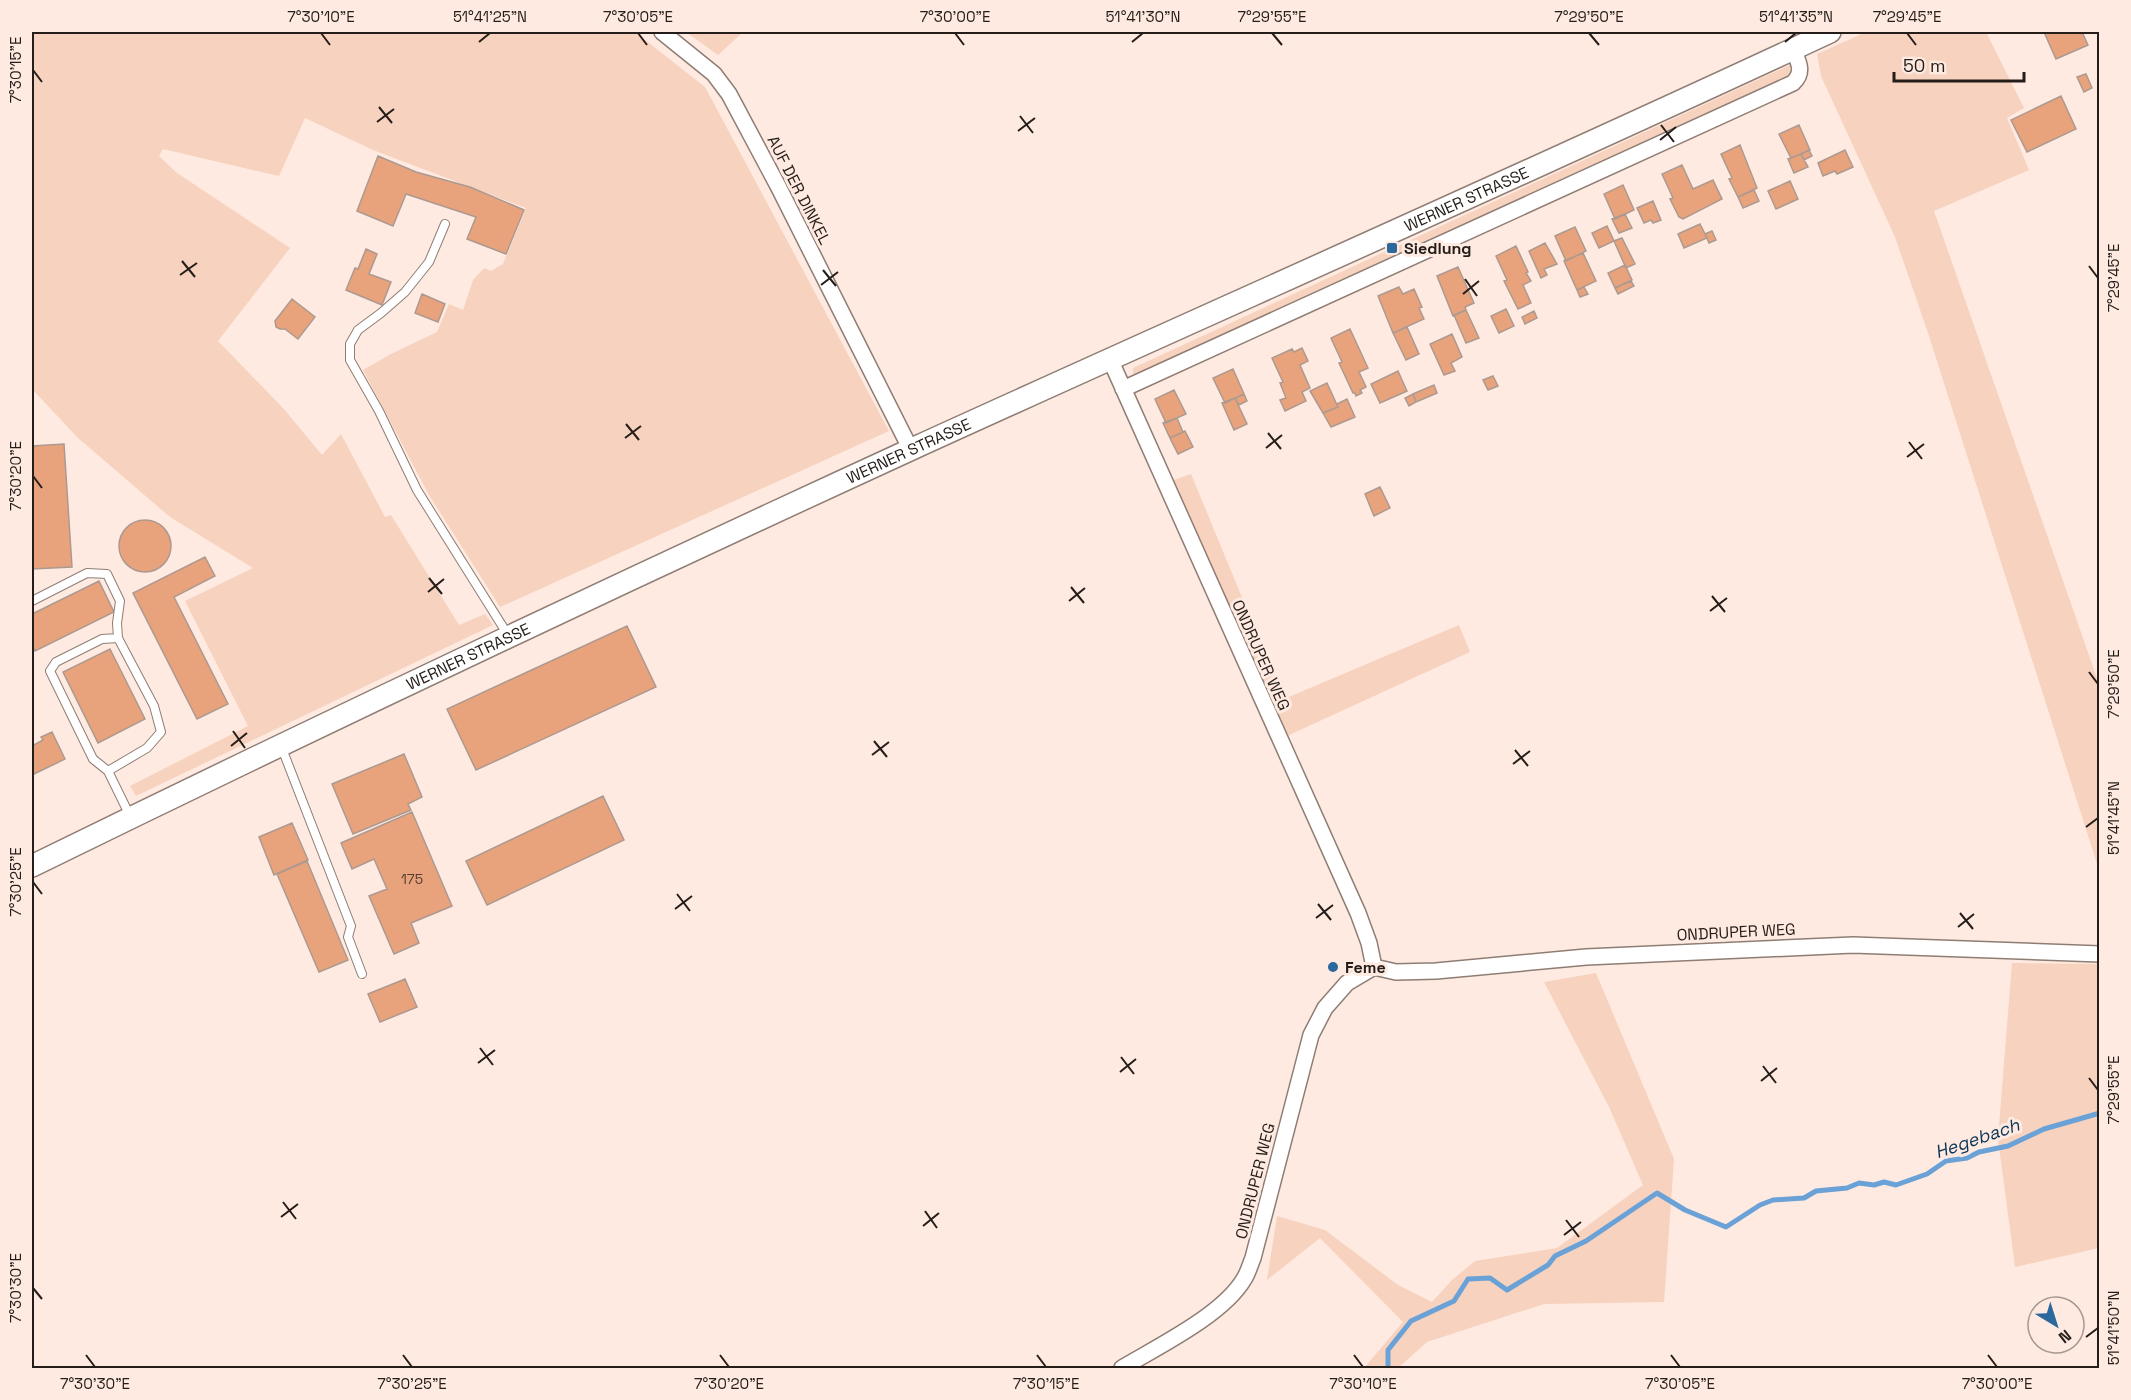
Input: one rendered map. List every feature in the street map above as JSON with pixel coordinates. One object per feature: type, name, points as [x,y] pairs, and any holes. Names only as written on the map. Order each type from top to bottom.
[{"type":"main road","name":"WERNER STRASSE","points":[[32,866],[508,636],[1830,32]]},
{"type":"street","name":"AUF DER DINKEL","points":[[662,32],[714,74],[729,94],[911,450]]},
{"type":"street","name":"WERNER STRASSE","points":[[1123,389],[1794,82],[1798,78],[1800,67],[1793,49]]},
{"type":"street","name":"ONDRUPER WEG","points":[[1110,359],[1358,913],[1369,943],[1374,967]]},
{"type":"street","name":"ONDRUPER WEG","points":[[1122,1368],[1205,1317],[1228,1299],[1244,1280],[1253,1258],[1311,1035],[1325,1008],[1347,983],[1374,967],[1396,972],[1436,971],[1586,957],[1853,945],[2100,954]]},
{"type":"lane","points":[[445,224],[429,262],[405,292],[358,330],[350,344],[350,360],[379,411],[417,490],[508,636]]},
{"type":"lane","points":[[32,601],[87,573],[108,574],[120,601],[117,623],[118,638],[154,706],[161,732],[147,748],[108,771]]},
{"type":"lane","points":[[118,638],[102,639],[56,662],[50,671],[93,759],[108,771],[131,817]]},
{"type":"lane","points":[[281,744],[351,926],[348,937],[362,974]]},
{"type":"shaded area","points":[[32,32],[635,32],[705,87],[889,431],[500,607],[429,495],[363,370],[437,332],[449,304],[463,310],[473,280],[484,268],[491,271],[503,264],[526,208],[373,150],[305,118],[279,176],[163,149],[159,156],[177,173],[290,248],[218,341],[283,408],[322,455],[341,434],[385,517],[391,515],[459,625],[485,614],[493,625],[136,796],[130,786],[248,726],[185,601],[253,568],[170,517],[78,438],[32,389]]},
{"type":"shaded area","points":[[686,32],[743,32],[718,55]]},
{"type":"shaded area","points":[[1866,32],[1986,32],[2024,108],[2007,118],[2029,170],[1934,211],[2099,684],[2099,870],[1928,333],[1895,237],[1821,76],[1817,54]]},
{"type":"shaded area","points":[[1790,65],[1790,75],[1784,81],[1133,379],[1133,368]]},
{"type":"shaded area","points":[[1191,474],[1284,699],[1459,625],[1470,652],[1287,736],[1171,481]]},
{"type":"shaded area","points":[[2012,963],[2100,964],[2099,1248],[2015,1267],[1998,1139]]},
{"type":"shaded area","points":[[1596,973],[1674,1159],[1664,1302],[1544,1304],[1427,1342],[1398,1368],[1364,1368],[1403,1322],[1320,1238],[1267,1280],[1277,1216],[1325,1230],[1398,1285],[1432,1302],[1452,1280],[1475,1261],[1557,1248],[1643,1185],[1609,1107],[1544,982]]},
{"type":"building","points":[[2044,32],[2082,32],[2088,45],[2056,59]]},
{"type":"building","points":[[2086,74],[2092,88],[2084,92],[2077,77]]},
{"type":"building","points":[[2061,96],[2076,129],[2027,152],[2011,120]]},
{"type":"building","points":[[1799,125],[1810,150],[1791,158],[1779,134]]},
{"type":"building","points":[[1740,145],[1757,188],[1738,197],[1721,154]]},
{"type":"building","points":[[1809,150],[1812,156],[1804,160],[1801,154]]},
{"type":"building","points":[[1845,150],[1853,167],[1837,174],[1835,171],[1823,176],[1818,163]]},
{"type":"building","points":[[1801,154],[1808,167],[1794,173],[1788,159]]},
{"type":"building","points":[[378,156],[416,172],[470,187],[524,210],[506,254],[467,239],[476,217],[406,194],[393,226],[357,211]]},
{"type":"building","points":[[1682,165],[1693,189],[1713,180],[1722,199],[1683,219],[1679,217],[1670,199],[1673,198],[1662,174]]},
{"type":"building","points":[[1790,181],[1798,199],[1776,209],[1768,191]]},
{"type":"building","points":[[1623,185],[1634,210],[1615,219],[1604,194]]},
{"type":"building","points":[[1754,190],[1759,201],[1743,208],[1738,197]]},
{"type":"building","points":[[1653,201],[1661,220],[1644,223],[1637,208]]},
{"type":"building","points":[[1625,214],[1632,228],[1619,233],[1612,219]]},
{"type":"building","points":[[1700,224],[1707,238],[1684,248],[1678,234]]},
{"type":"building","points":[[1607,226],[1614,241],[1599,248],[1592,233]]},
{"type":"building","points":[[1575,227],[1586,251],[1566,261],[1555,236]]},
{"type":"building","points":[[1712,231],[1716,240],[1709,243],[1705,234]]},
{"type":"building","points":[[1622,238],[1635,264],[1626,268],[1614,241]]},
{"type":"building","points":[[1545,243],[1557,264],[1544,269],[1547,275],[1541,278],[1529,251]]},
{"type":"building","points":[[1516,246],[1531,281],[1523,285],[1531,303],[1518,309],[1504,281],[1507,280],[1496,256]]},
{"type":"building","points":[[366,249],[377,254],[369,274],[391,282],[382,305],[346,290]]},
{"type":"building","points":[[1583,253],[1596,281],[1577,290],[1564,261]]},
{"type":"building","points":[[1625,265],[1632,280],[1615,288],[1608,273]]},
{"type":"building","points":[[1458,267],[1474,303],[1453,316],[1437,276]]},
{"type":"building","points":[[1631,281],[1634,286],[1618,294],[1615,288]]},
{"type":"building","points":[[1399,287],[1403,294],[1414,289],[1422,307],[1419,308],[1424,319],[1393,333],[1378,296]]},
{"type":"building","points":[[1584,287],[1588,294],[1580,297],[1577,290]]},
{"type":"building","points":[[422,294],[445,304],[438,322],[415,313]]},
{"type":"building","points":[[292,299],[315,317],[298,339],[285,329],[276,327],[275,321]]},
{"type":"building","points":[[1506,309],[1514,326],[1499,333],[1491,316]]},
{"type":"building","points":[[1466,310],[1479,338],[1466,343],[1454,315]]},
{"type":"building","points":[[1534,311],[1537,318],[1525,324],[1522,317]]},
{"type":"building","points":[[1407,327],[1419,354],[1406,360],[1393,333]]},
{"type":"building","points":[[1350,329],[1368,368],[1359,372],[1366,387],[1356,396],[1339,363],[1342,362],[1331,338]]},
{"type":"building","points":[[1452,334],[1462,357],[1451,363],[1455,371],[1444,375],[1430,344]]},
{"type":"building","points":[[1302,348],[1308,361],[1300,365],[1310,388],[1302,392],[1306,401],[1285,411],[1280,400],[1286,398],[1280,383],[1283,382],[1272,358],[1292,349],[1294,352]]},
{"type":"building","points":[[1233,369],[1244,394],[1225,403],[1213,378]]},
{"type":"building","points":[[1398,371],[1407,391],[1380,403],[1371,384]]},
{"type":"building","points":[[1493,376],[1498,386],[1488,390],[1483,380]]},
{"type":"building","points":[[1327,383],[1338,407],[1323,413],[1310,391]]},
{"type":"building","points":[[1434,385],[1437,393],[1416,402],[1413,394]]},
{"type":"building","points":[[1174,390],[1186,414],[1166,423],[1155,399]]},
{"type":"building","points":[[1244,394],[1247,401],[1239,405],[1235,398]]},
{"type":"building","points":[[1413,394],[1416,402],[1409,406],[1405,398]]},
{"type":"building","points":[[1235,398],[1247,424],[1234,430],[1222,403]]},
{"type":"building","points":[[1347,399],[1355,417],[1331,427],[1323,413],[1338,407],[1337,404]]},
{"type":"building","points":[[1177,418],[1183,432],[1170,438],[1163,423]]},
{"type":"building","points":[[1185,431],[1193,447],[1178,454],[1170,438]]},
{"type":"building","points":[[64,444],[72,567],[32,569],[32,446]]},
{"type":"building","points":[[1380,487],[1390,508],[1374,516],[1365,494]]},
{"type":"building","points":[[140,520],[150,520],[164,527],[171,546],[164,565],[150,572],[140,572],[130,568],[123,561],[119,551],[119,541],[123,531],[130,524]]},
{"type":"building","points":[[205,557],[215,576],[174,597],[228,704],[197,719],[133,593]]},
{"type":"building","points":[[99,581],[114,612],[35,651],[32,645],[32,614]]},
{"type":"building","points":[[627,626],[656,687],[476,770],[447,709]]},
{"type":"building","points":[[110,649],[145,719],[98,743],[63,672]]},
{"type":"building","points":[[52,732],[65,759],[32,775],[32,746],[43,740],[41,737]]},
{"type":"building","points":[[404,754],[422,797],[408,804],[411,810],[353,834],[332,784]]},
{"type":"building","points":[[603,796],[624,840],[487,905],[466,861]]},
{"type":"building","points":[[412,812],[452,906],[411,923],[419,943],[394,954],[369,896],[387,889],[374,859],[352,869],[341,843]]},
{"type":"building","points":[[292,823],[308,860],[274,875],[259,837]]},
{"type":"building","points":[[307,861],[348,960],[319,972],[277,874]]},
{"type":"building","points":[[405,979],[417,1007],[380,1022],[368,994]]},
{"type":"waterway","name":"Hegebach","points":[[1388,1368],[1388,1350],[1411,1321],[1454,1301],[1468,1279],[1490,1278],[1507,1290],[1548,1265],[1555,1256],[1586,1241],[1657,1193],[1685,1210],[1726,1227],[1760,1205],[1773,1200],[1804,1198],[1816,1191],[1847,1188],[1859,1183],[1874,1185],[1884,1182],[1896,1185],[1927,1174],[1946,1161],[1967,1158],[1979,1152],[2008,1146],[2044,1129],[2100,1113]]},
{"type":"place","name":"Siedlung","points":[[1392,248]]},
{"type":"place","name":"Feme","points":[[1333,967]]}]
